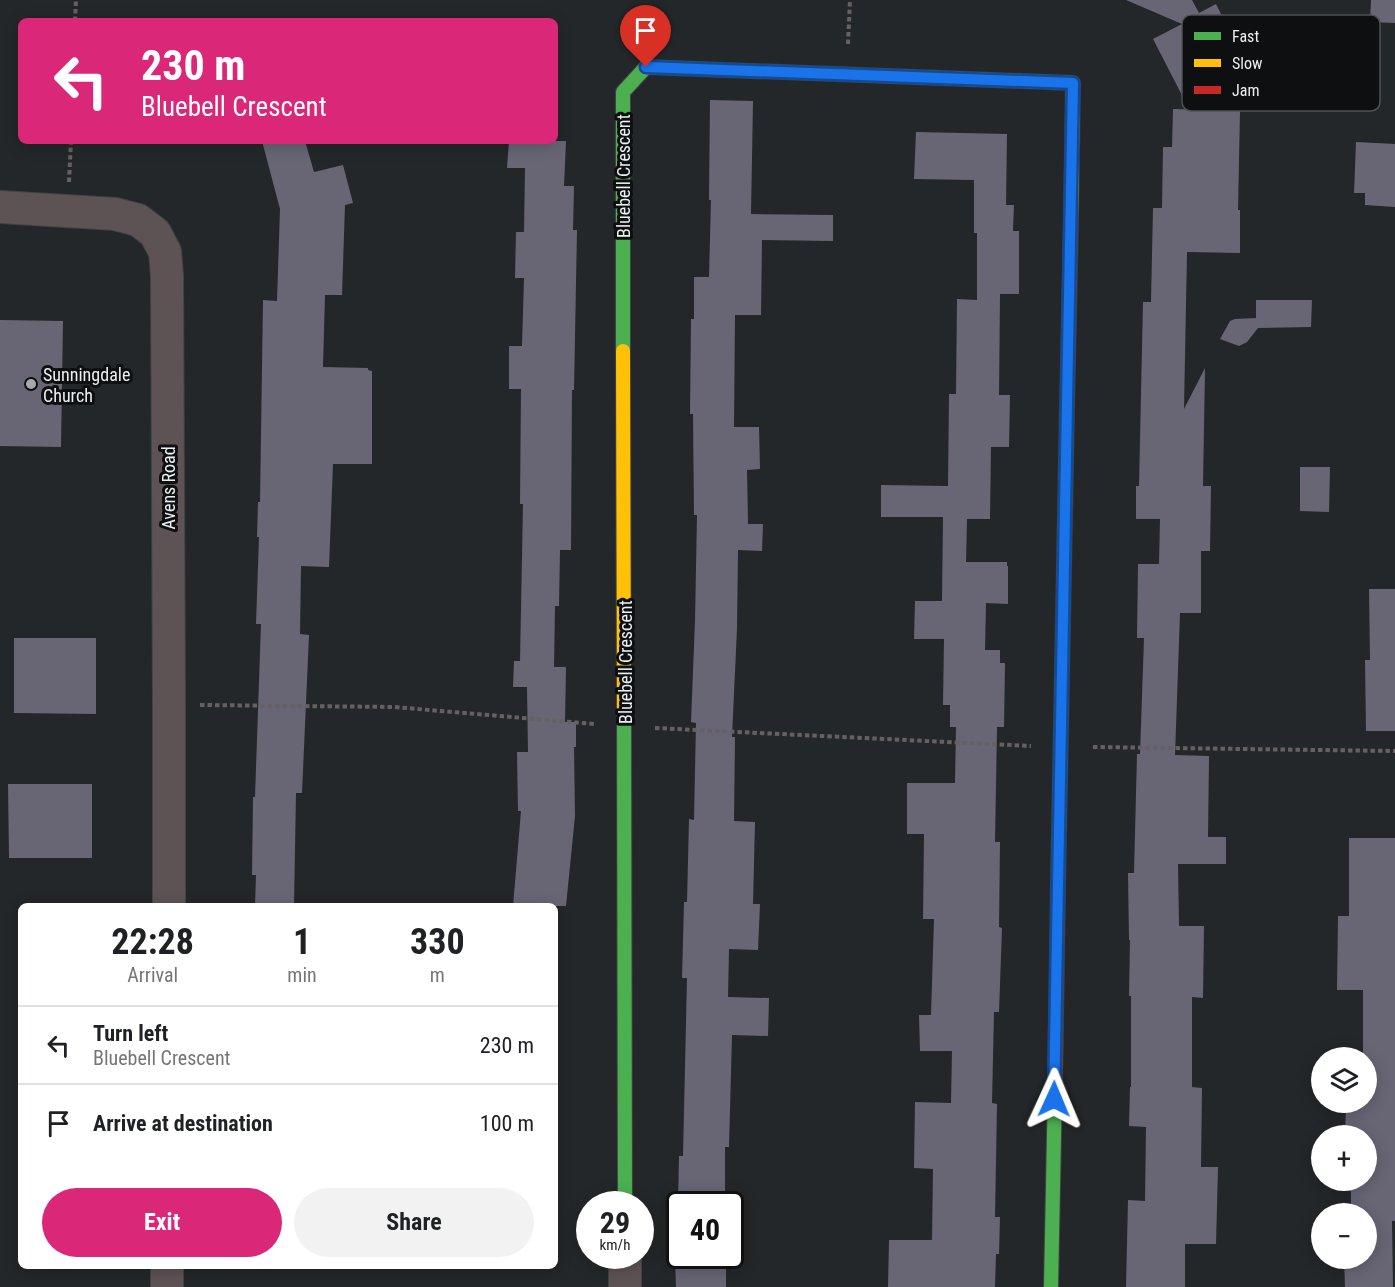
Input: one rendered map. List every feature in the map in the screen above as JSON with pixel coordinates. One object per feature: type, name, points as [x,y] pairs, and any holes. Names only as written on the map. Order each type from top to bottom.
[{"type":"street","name":"Bluebell Crescent","points":[[625,1191],[623,92],[646,67],[1073,83],[1051,1287]]},
{"type":"street","name":"Avens Road","points":[[0,207],[115,214],[138,220],[155,233],[165,252],[168,275],[169,903]]},
{"type":"street","points":[[167,1269],[167,1287]]},
{"type":"street","points":[[625,1269],[625,1287]]},
{"type":"path","points":[[75,18],[76,0]]},
{"type":"path","points":[[847,75],[850,0]]},
{"type":"path","points":[[68,212],[71,144]]},
{"type":"path","points":[[169,704],[394,707],[625,726],[1061,747],[1395,752]]},
{"type":"building","points":[[1126,0],[1192,0],[1199,13],[1216,4],[1222,15],[1182,15],[1182,24]]},
{"type":"building","points":[[1371,0],[1395,0],[1395,23],[1380,22],[1380,15],[1370,15]]},
{"type":"building","points":[[1182,24],[1182,95],[1153,39]]},
{"type":"building","points":[[710,100],[753,101],[751,214],[833,215],[833,241],[762,240],[761,315],[735,315],[734,427],[759,427],[760,469],[747,470],[748,524],[763,524],[762,551],[738,550],[732,737],[735,737],[734,821],[755,822],[753,904],[760,904],[758,950],[729,949],[728,997],[769,998],[768,1036],[732,1035],[729,1147],[725,1147],[725,1191],[678,1191],[679,1156],[683,1156],[687,978],[682,978],[684,902],[687,902],[689,819],[694,820],[696,723],[691,722],[697,515],[694,515],[693,414],[690,414],[691,319],[694,319],[694,277],[709,277],[711,200],[709,200]]},
{"type":"building","points":[[1173,109],[1240,111],[1238,210],[1240,210],[1240,253],[1187,252],[1184,409],[1205,368],[1203,486],[1211,486],[1210,551],[1201,551],[1201,613],[1180,613],[1175,755],[1209,756],[1208,837],[1226,837],[1226,864],[1178,864],[1179,926],[1204,926],[1203,998],[1192,997],[1192,1087],[1202,1088],[1201,1167],[1218,1167],[1216,1244],[1185,1244],[1185,1287],[1126,1287],[1128,1200],[1145,1201],[1146,1127],[1129,1126],[1131,996],[1129,996],[1128,873],[1134,873],[1137,754],[1140,754],[1144,638],[1137,638],[1138,564],[1159,564],[1160,519],[1136,519],[1136,486],[1139,486],[1143,302],[1151,302],[1153,208],[1162,208],[1163,147],[1172,147]]},
{"type":"building","points":[[916,132],[1007,134],[1006,205],[1014,205],[1013,231],[1019,231],[1019,294],[1000,294],[999,395],[1010,395],[1009,447],[991,447],[990,519],[967,519],[966,562],[1007,562],[1008,566],[1008,604],[986,603],[985,650],[1000,650],[1000,663],[1005,663],[1004,727],[997,727],[995,842],[1000,842],[999,927],[1002,928],[999,1012],[994,1012],[992,1103],[997,1104],[995,1217],[1000,1217],[995,1287],[888,1287],[889,1240],[932,1240],[933,1169],[914,1168],[915,1102],[951,1103],[952,1051],[920,1051],[919,1015],[931,1015],[934,919],[923,919],[924,834],[907,834],[907,783],[955,783],[956,727],[950,727],[950,705],[943,705],[944,639],[914,639],[915,601],[942,601],[943,517],[881,517],[881,485],[948,486],[949,394],[956,394],[957,299],[977,300],[974,180],[914,179]]},
{"type":"building","points":[[558,141],[566,141],[564,186],[574,186],[573,230],[577,230],[574,390],[572,390],[571,550],[560,550],[559,606],[555,606],[554,667],[566,667],[565,722],[576,722],[575,816],[566,906],[558,906],[558,903],[513,903],[521,811],[518,811],[517,752],[528,752],[527,687],[513,687],[514,661],[520,661],[523,504],[520,504],[521,389],[509,389],[509,346],[522,346],[524,278],[515,278],[516,232],[524,232],[525,168],[507,168],[509,144],[558,144]]},
{"type":"building","points":[[1356,142],[1395,144],[1395,207],[1365,205],[1365,193],[1354,193]]},
{"type":"building","points":[[263,144],[306,144],[314,172],[343,165],[353,203],[345,205],[342,295],[325,295],[323,367],[368,368],[372,371],[372,464],[333,464],[329,567],[301,566],[300,634],[309,635],[302,793],[296,793],[294,903],[255,903],[256,875],[252,875],[253,797],[255,797],[261,624],[256,624],[263,300],[277,301],[280,209]]},
{"type":"building","points":[[1256,300],[1312,300],[1311,327],[1258,328],[1247,342],[1239,346],[1220,339],[1230,321],[1256,318]]},
{"type":"building","name":"Sunningdale Church","points":[[0,320],[63,321],[61,447],[0,446]]},
{"type":"building","points":[[1300,467],[1330,467],[1329,512],[1300,511]]},
{"type":"building","points":[[1369,589],[1395,589],[1395,731],[1366,731],[1365,660],[1370,660]]},
{"type":"building","points":[[14,638],[96,638],[96,714],[14,713]]},
{"type":"building","points":[[8,784],[92,784],[92,858],[9,858]]},
{"type":"building","points":[[1349,838],[1395,838],[1393,1287],[1345,1287],[1344,1269],[1377,1269],[1377,1203],[1351,1203],[1351,1191],[1377,1191],[1377,1125],[1345,1125],[1346,1113],[1377,1113],[1377,1047],[1363,1047],[1363,990],[1337,990],[1338,916],[1349,916]]},
{"type":"building","points":[[675,1269],[726,1269],[726,1287],[676,1287]]},
{"type":"traffic: fast","points":[[623,351],[623,92],[646,67],[915,77]]},
{"type":"traffic: fast","points":[[1058,885],[1067,408]]},
{"type":"traffic: fast","points":[[624,717],[625,1191]]},
{"type":"traffic: fast","points":[[1051,1287],[1055,1085]]},
{"type":"traffic: slow","points":[[915,77],[1073,83],[1071,218]]},
{"type":"traffic: slow","points":[[623,351],[624,717]]},
{"type":"traffic: jam","points":[[1067,408],[1071,218]]},
{"type":"traffic: jam","points":[[1055,1085],[1058,885]]},
{"type":"place","name":"Sunningdale Church","points":[[31,384]]},
{"type":"route","points":[[646,67],[1073,83],[1054,1099]]}]
